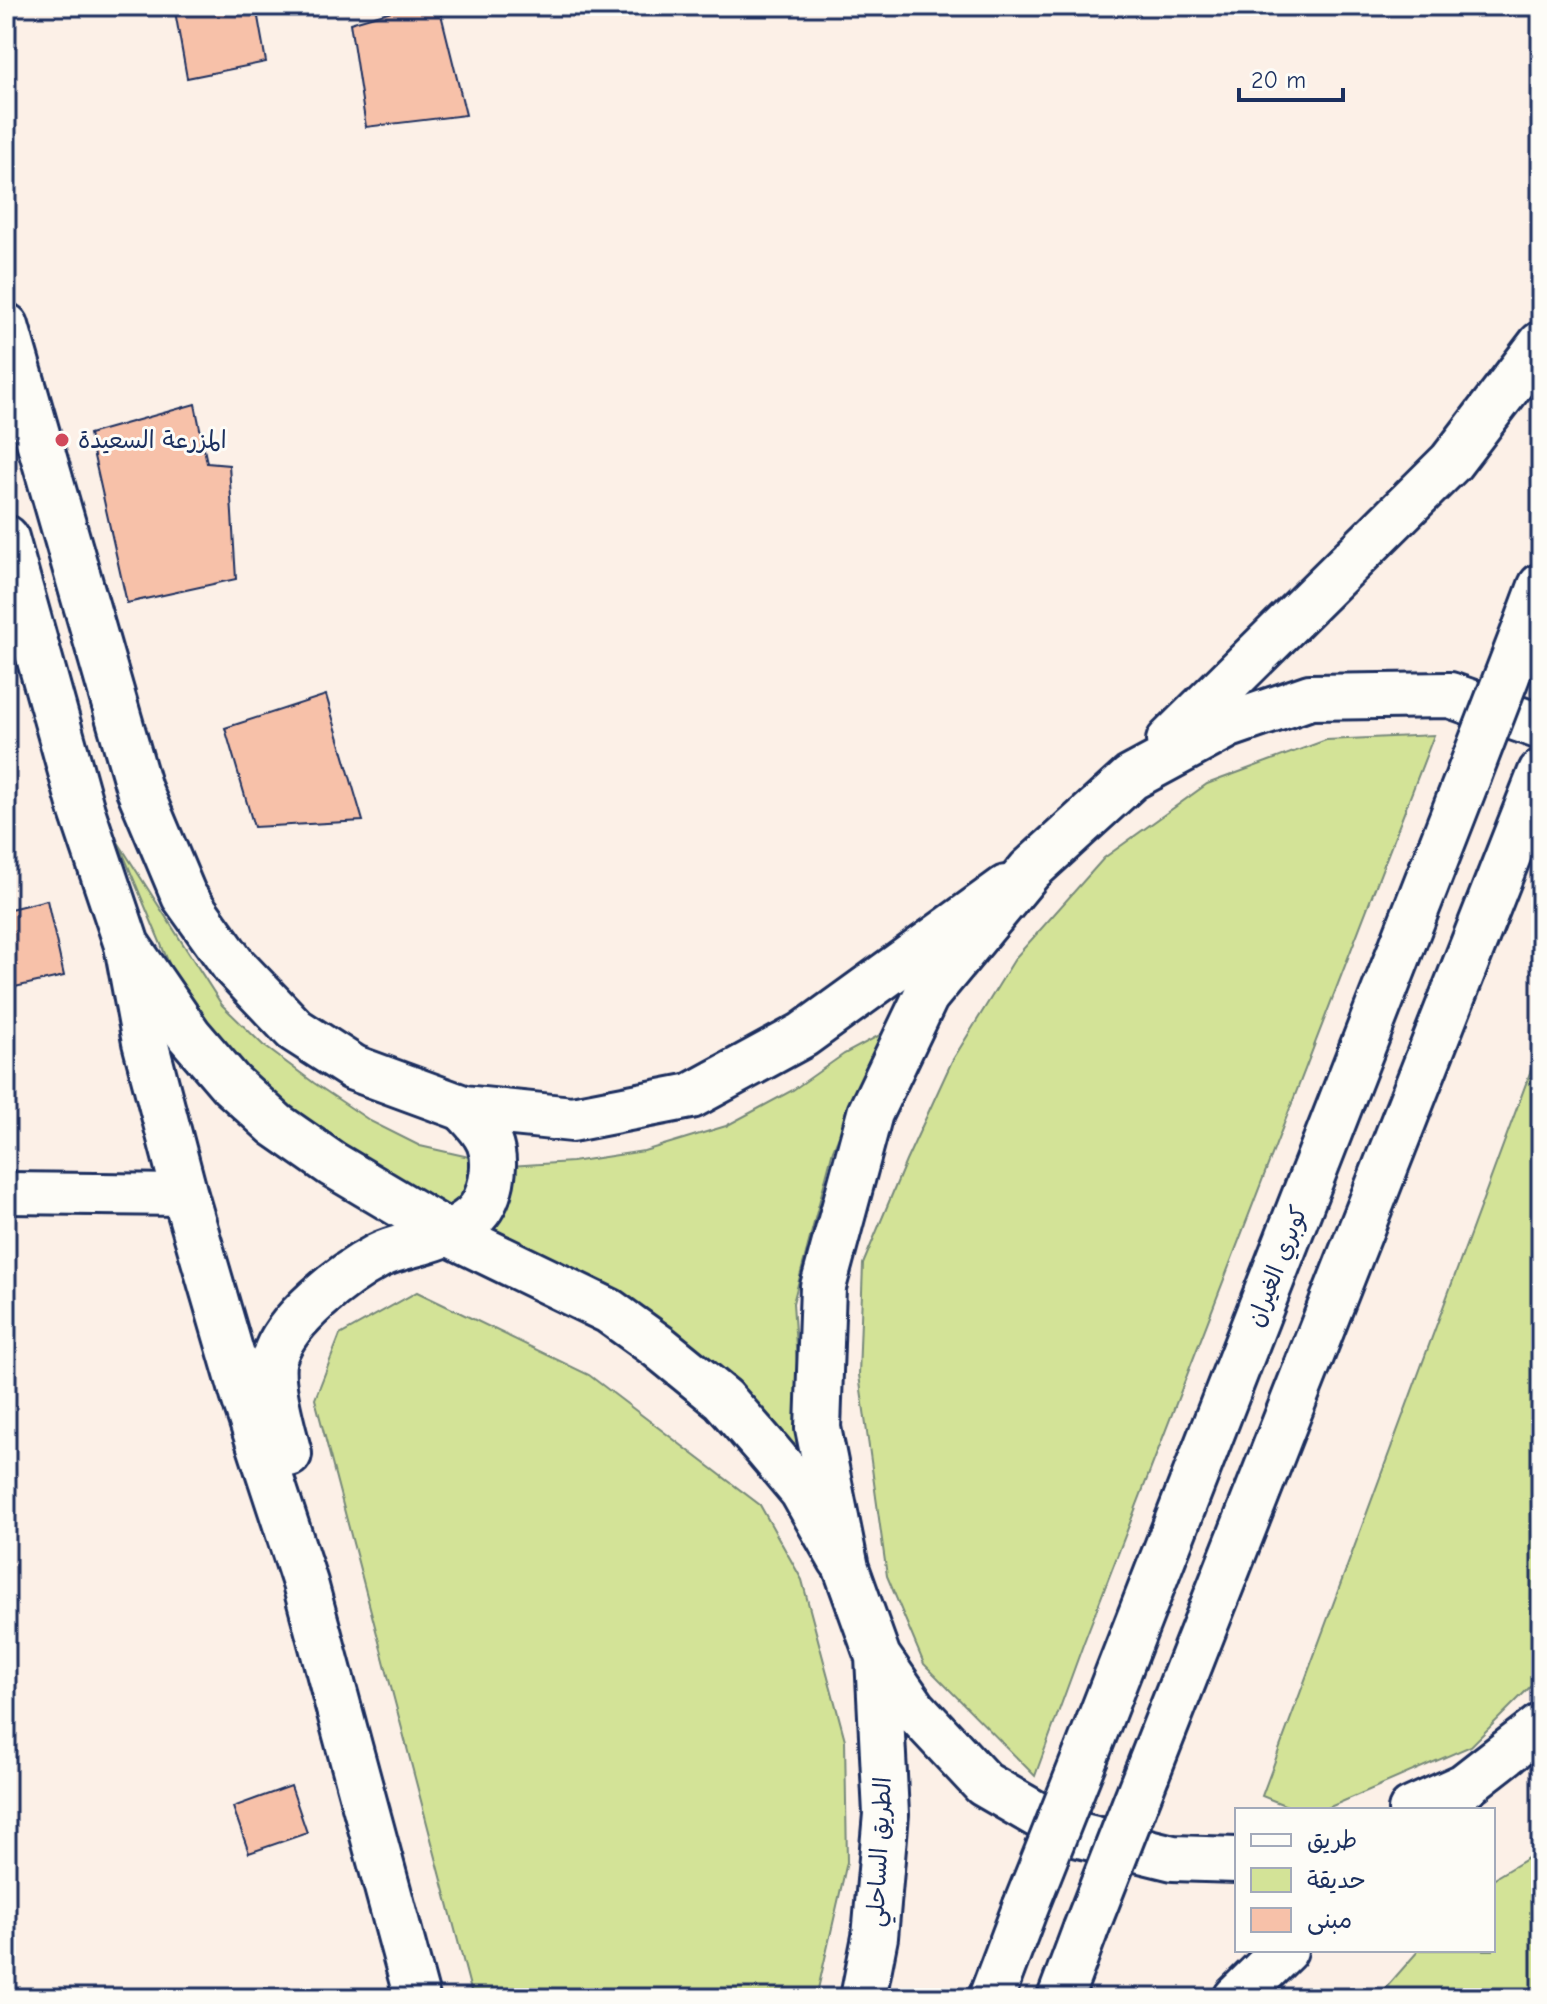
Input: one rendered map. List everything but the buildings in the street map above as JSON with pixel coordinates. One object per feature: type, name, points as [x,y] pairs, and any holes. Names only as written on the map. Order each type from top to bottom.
[{"type":"main road","points":[[6,326],[139,789],[184,896],[234,966],[295,1030],[354,1068],[463,1108],[572,1119],[691,1096],[803,1035],[1030,870],[1131,778],[1451,462],[1541,344]]},
{"type":"main road","points":[[6,538],[82,811],[127,945],[145,1042],[185,1195],[243,1394],[305,1583],[417,1998]]},
{"type":"main road","name":"كوبري الغيران","points":[[991,1998],[1541,586]]},
{"type":"main road","points":[[1131,778],[1229,725],[1310,697],[1450,695],[1541,727]]},
{"type":"main road","points":[[1060,1998],[1535,787]]},
{"type":"main road","points":[[1030,870],[926,996],[870,1113],[823,1287],[818,1428],[846,1568],[878,1657],[914,1709],[984,1784],[1067,1832],[1173,1858],[1235,1860]]},
{"type":"main road","points":[[127,945],[189,1035],[231,1084],[276,1125],[332,1164],[448,1233],[609,1311],[723,1399],[802,1491],[846,1568]]},
{"type":"main road","points":[[305,1583],[294,1472],[276,1403],[274,1359],[286,1335],[302,1315],[351,1272],[381,1254],[419,1245],[448,1233],[475,1215],[489,1189],[493,1167],[490,1144],[480,1125],[463,1108]]},
{"type":"main road","name":"الطريق الساحلي","points":[[863,1998],[875,1937],[886,1814],[878,1657]]},
{"type":"main road","points":[[1418,1808],[1451,1798],[1541,1726]]},
{"type":"main road","points":[[1236,1998],[1283,1952]]},
{"type":"street","points":[[6,1193],[185,1195]]},
{"type":"green space","points":[[1434,735],[1035,1776],[924,1664],[887,1576],[859,1375],[863,1264],[952,1061],[1016,957],[1104,858],[1207,784],[1326,740]]},
{"type":"green space","points":[[118,842],[222,1005],[263,1045],[314,1083],[372,1122],[420,1146],[509,1166],[572,1162],[644,1151],[726,1126],[793,1090],[844,1054],[893,1028],[867,1068],[833,1150],[793,1303],[804,1463],[366,1168],[234,1065],[178,985]]},
{"type":"green space","points":[[1541,1043],[1541,1676],[1471,1746],[1328,1808],[1292,1808],[1262,1796]]},
{"type":"green space","points":[[417,1292],[589,1375],[760,1505],[802,1580],[845,1740],[847,1862],[816,1998],[473,1998],[315,1399],[340,1335]]},
{"type":"green space","points":[[1541,1850],[1541,1998],[1377,1998],[1417,1952],[1495,1952],[1495,1878]]},
{"type":"place","name":"المزرعة السعيدة","points":[[62,440]]}]
